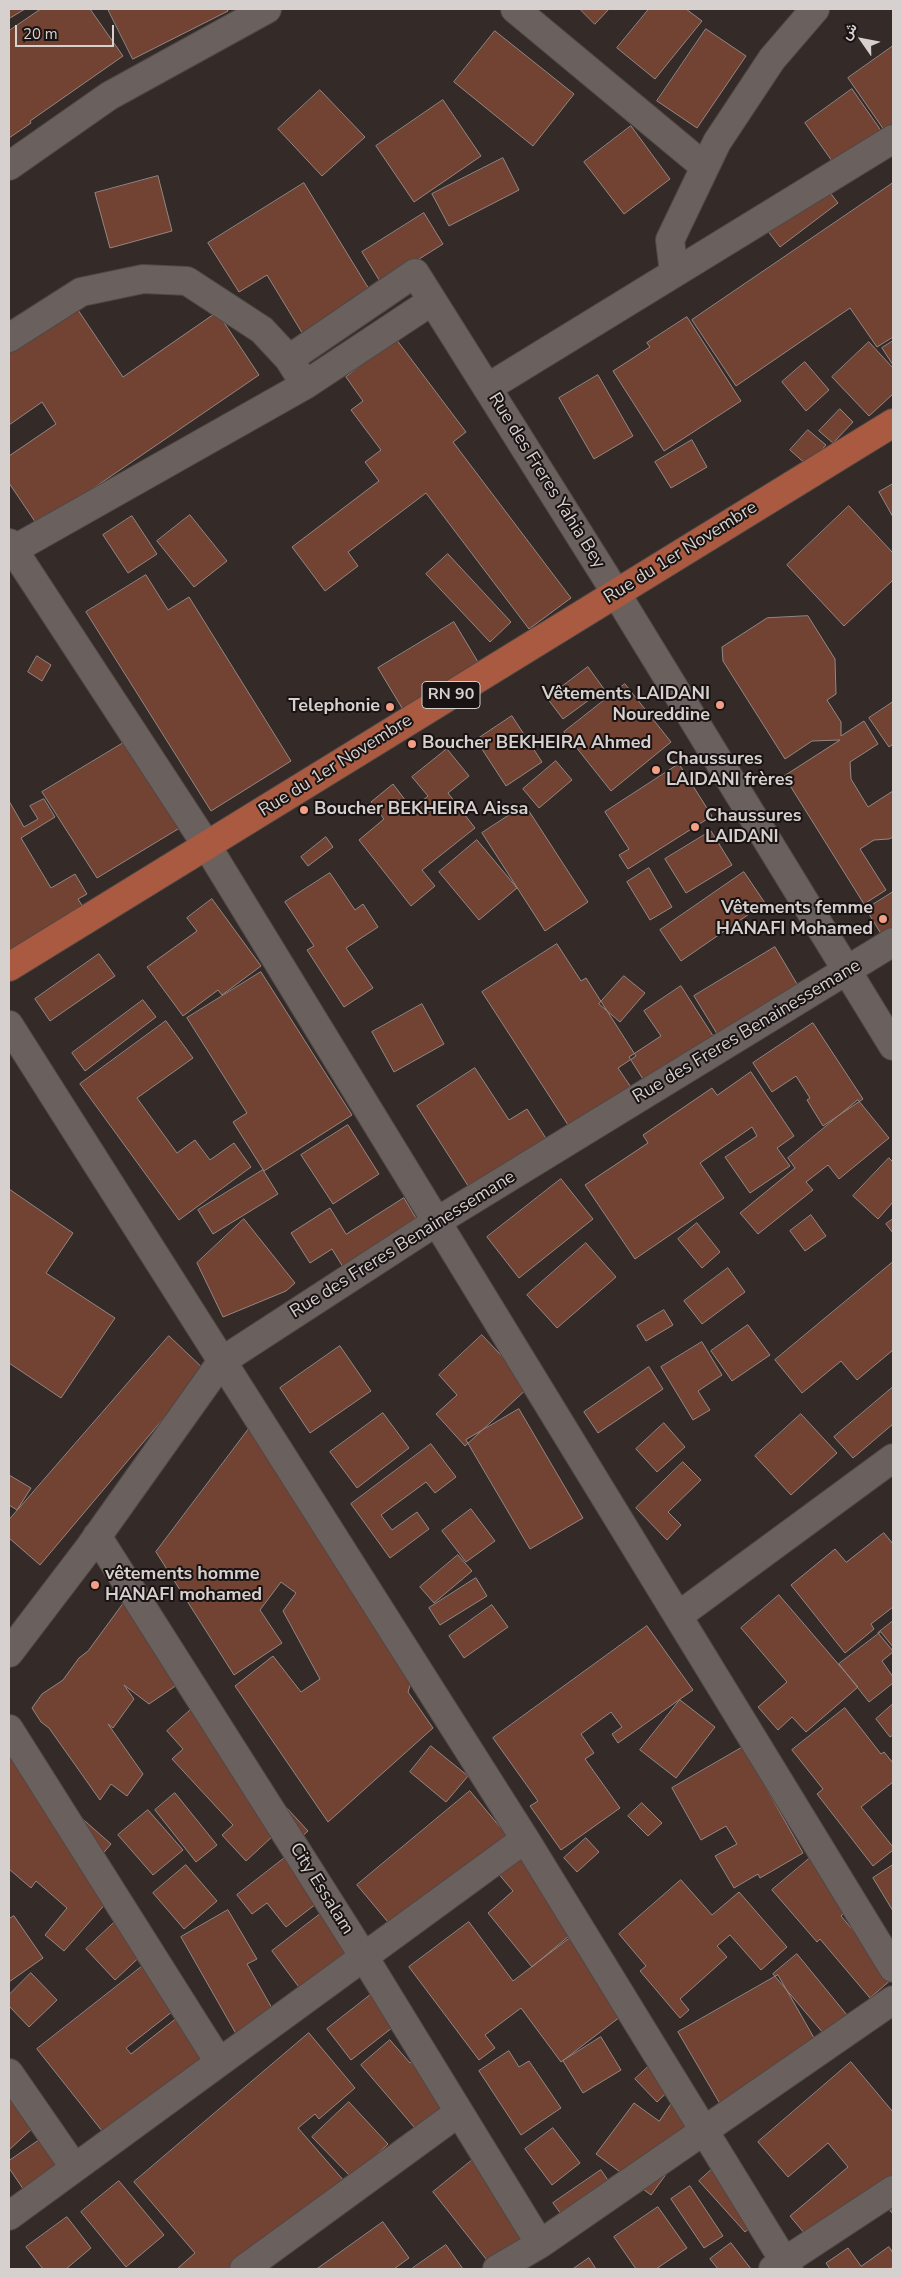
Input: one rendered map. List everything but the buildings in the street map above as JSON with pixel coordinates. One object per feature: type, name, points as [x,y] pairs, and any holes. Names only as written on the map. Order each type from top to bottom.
[{"type":"main road","name":"Rue du 1er Novembre","points":[[9,967],[893,423]]},
{"type":"street","points":[[9,166],[109,96],[267,9]]},
{"type":"street","points":[[515,9],[705,167]]},
{"type":"street","points":[[674,273],[670,240],[717,142],[772,59],[815,9]]},
{"type":"street","points":[[487,388],[893,139]]},
{"type":"street","name":"Rue des Freres Yahia Bey","points":[[289,359],[415,273],[616,592],[893,1046]]},
{"type":"street","points":[[9,338],[81,292],[143,279],[186,281],[262,330],[289,359],[305,385]]},
{"type":"street","points":[[432,301],[305,385],[11,546],[207,846],[893,1968]]},
{"type":"street","name":"Rue des Freres Benainessemane","points":[[9,1653],[97,1536],[222,1361],[436,1222],[893,942]]},
{"type":"street","points":[[9,1025],[525,1839],[704,2131],[782,2267],[893,2190]]},
{"type":"street","points":[[678,1616],[893,1458]]},
{"type":"street","name":"City Essalam","points":[[97,1536],[364,1957],[540,2244]]},
{"type":"street","points":[[9,1729],[220,2062]]},
{"type":"street","points":[[9,2216],[525,1839]]},
{"type":"street","points":[[509,2266],[893,2000]]},
{"type":"street","points":[[9,2073],[74,2168]]},
{"type":"street","points":[[244,2269],[458,2113]]},
{"type":"place","name":"Vêtements LAIDANI Noureddine","points":[[720,705]]},
{"type":"place","name":"Telephonie","points":[[390,707]]},
{"type":"place","name":"Boucher BEKHEIRA Ahmed","points":[[412,744]]},
{"type":"place","name":"Chaussures LAIDANI frères","points":[[656,770]]},
{"type":"place","name":"Boucher BEKHEIRA Aissa","points":[[304,810]]},
{"type":"place","name":"Chaussures LAIDANI","points":[[695,827]]},
{"type":"place","name":"Vêtements femme HANAFI Mohamed","points":[[883,919]]},
{"type":"place","name":"vêtements homme HANAFI mohamed","points":[[95,1585]]}]
